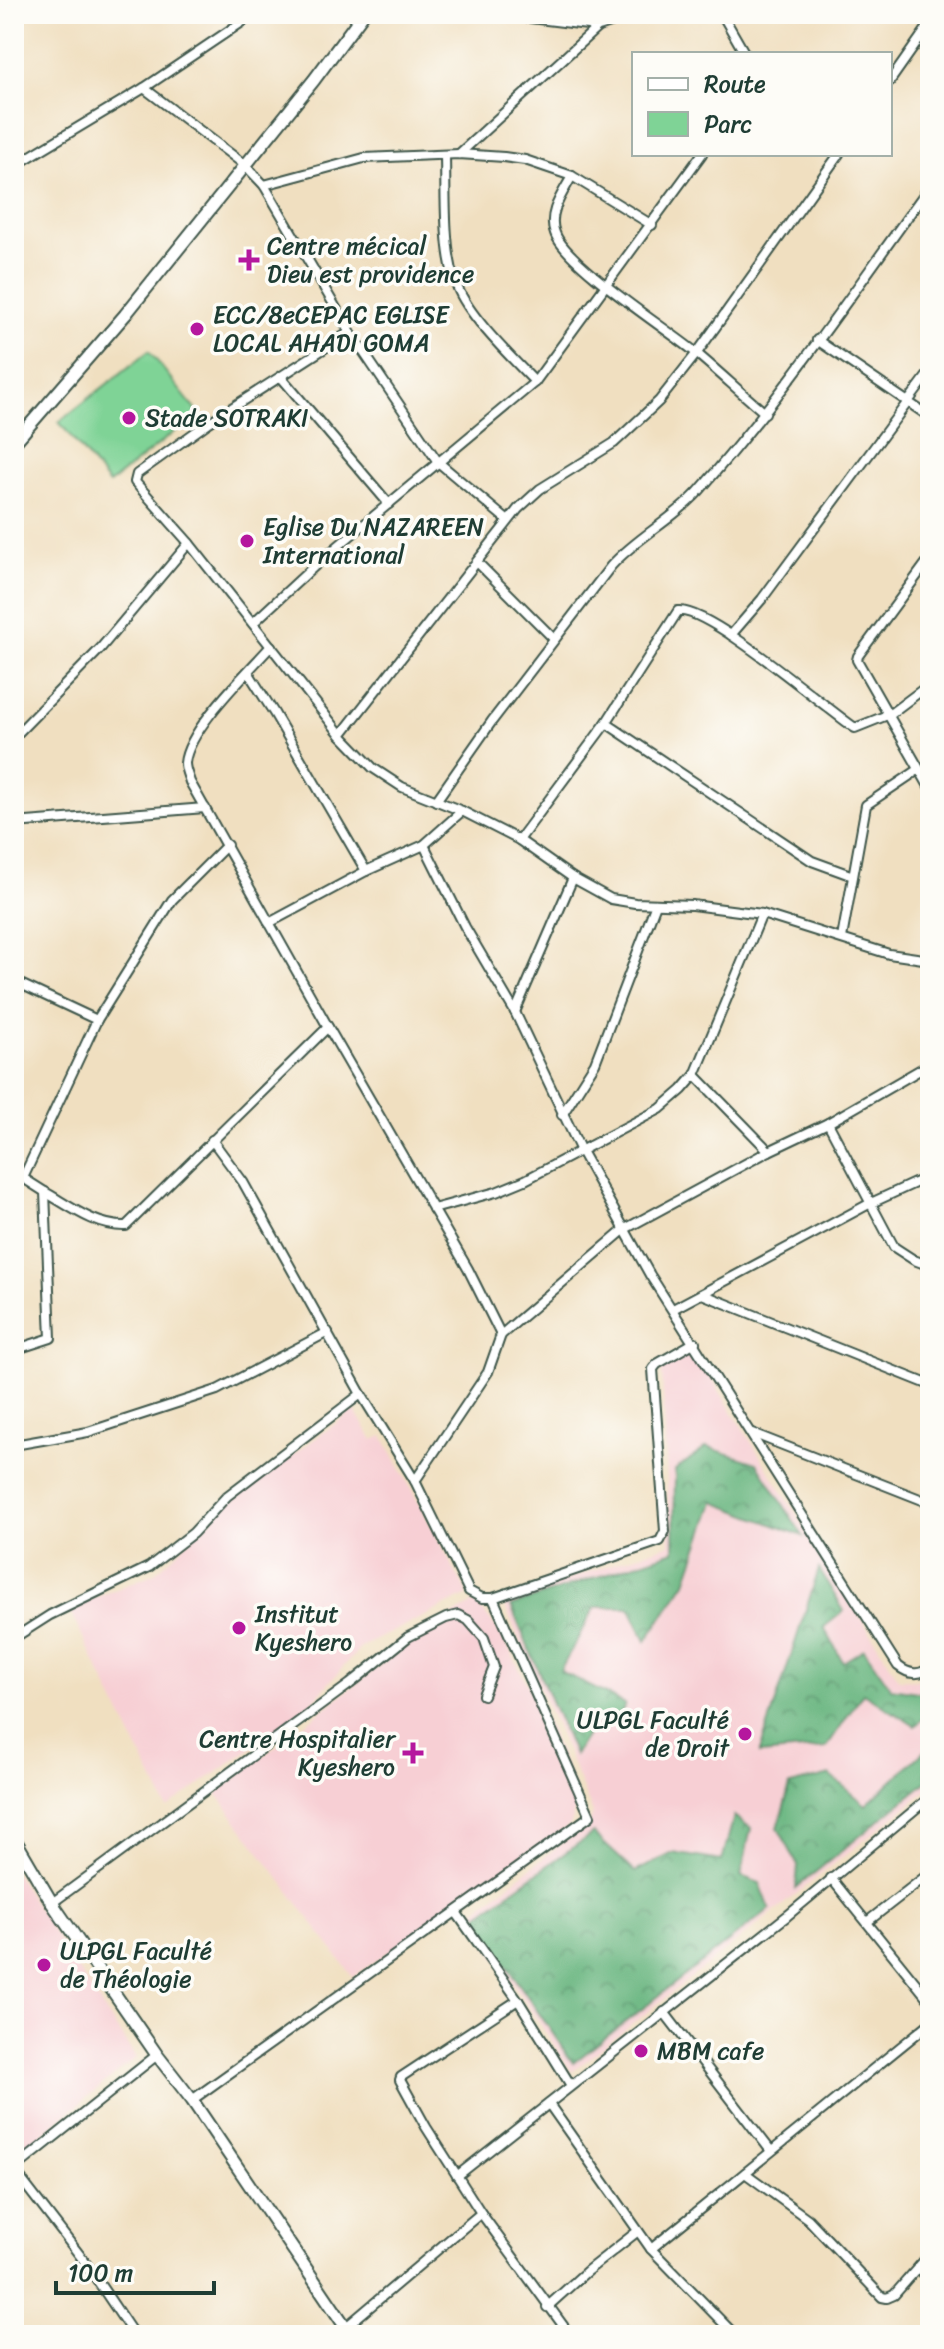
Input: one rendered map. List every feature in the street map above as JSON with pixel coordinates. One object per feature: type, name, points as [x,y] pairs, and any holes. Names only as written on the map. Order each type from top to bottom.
[{"type":"street","points":[[14,166],[144,88],[254,14]]},
{"type":"street","points":[[14,443],[125,315],[314,80],[363,14]]},
{"type":"street","points":[[510,14],[600,25]]},
{"type":"street","points":[[459,154],[600,25],[633,14]]},
{"type":"street","points":[[722,14],[744,52]]},
{"type":"street","points":[[892,78],[930,24]]},
{"type":"street","points":[[144,88],[245,165],[264,185],[350,332],[438,462],[507,520]]},
{"type":"street","points":[[264,185],[364,158],[459,154],[514,158],[572,176],[652,225]]},
{"type":"street","points":[[445,156],[447,216],[452,273],[456,285],[468,307],[535,382]]},
{"type":"street","points":[[253,623],[320,561],[535,382],[701,156]]},
{"type":"street","points":[[341,735],[507,520],[540,489],[599,454],[659,401],[697,353],[835,156]]},
{"type":"street","points":[[572,176],[555,208],[553,227],[559,242],[607,285],[697,353],[765,413]]},
{"type":"street","points":[[436,801],[492,721],[622,554],[694,496],[765,413],[930,186]]},
{"type":"street","points":[[350,332],[208,423],[137,474],[135,482],[189,543],[341,735],[373,768],[402,787],[462,811],[519,840],[573,878],[611,899],[762,914],[889,954],[927,958]]},
{"type":"street","points":[[817,340],[930,417]]},
{"type":"street","points":[[731,635],[762,599],[930,372]]},
{"type":"street","points":[[281,377],[389,504]]},
{"type":"street","points":[[14,737],[100,649],[189,543]]},
{"type":"street","points":[[930,558],[858,656],[859,664],[930,788]]},
{"type":"street","points":[[477,562],[554,639]]},
{"type":"street","points":[[519,840],[606,723],[678,611],[686,611],[731,635],[855,728],[890,714],[930,684]]},
{"type":"street","points":[[271,646],[215,708],[186,758],[185,768],[190,782],[433,1209],[501,1335]]},
{"type":"street","points":[[248,672],[366,871]]},
{"type":"street","points":[[606,723],[812,861],[853,876]]},
{"type":"street","points":[[842,938],[866,805],[918,770]]},
{"type":"street","points":[[14,823],[205,808]]},
{"type":"street","points":[[269,923],[366,871],[424,845],[462,811]]},
{"type":"street","points":[[227,845],[172,900],[97,1020],[19,1177],[96,1221],[110,1226],[126,1226],[328,1027]]},
{"type":"street","points":[[424,845],[465,927],[515,1012],[581,1151],[673,1309],[898,1666],[913,1674],[921,1673],[930,1666]]},
{"type":"street","points":[[515,1012],[573,878]]},
{"type":"street","points":[[562,1115],[595,1063],[656,904]]},
{"type":"street","points":[[433,1209],[511,1187],[660,1109],[695,1075],[762,914]]},
{"type":"street","points":[[14,981],[97,1020]]},
{"type":"street","points":[[415,1481],[488,1372],[501,1335],[625,1229],[769,1151],[828,1123],[930,1064]]},
{"type":"street","points":[[695,1075],[769,1151]]},
{"type":"street","points":[[828,1123],[894,1247],[930,1266]]},
{"type":"street","points":[[212,1140],[243,1182],[361,1394],[415,1481],[469,1591],[482,1598],[493,1598],[660,1541],[665,1531],[653,1369],[695,1342]]},
{"type":"street","points":[[673,1309],[869,1204],[930,1176]]},
{"type":"street","points":[[14,1350],[51,1338],[45,1192]]},
{"type":"street","points":[[702,1294],[930,1385]]},
{"type":"street","points":[[14,1445],[88,1432],[217,1390],[328,1332]]},
{"type":"street","points":[[14,1638],[50,1615],[149,1567],[193,1533],[227,1496],[361,1394]]},
{"type":"street","points":[[752,1433],[930,1503]]},
{"type":"street","points":[[192,2100],[590,1816],[493,1598]]},
{"type":"street","points":[[52,1903],[338,1693],[408,1637],[446,1618],[458,1615],[468,1620],[484,1638],[494,1667],[483,1695]]},
{"type":"street","points":[[457,2176],[930,1797]]},
{"type":"street","points":[[14,1838],[52,1903],[157,2055],[192,2100],[348,2331],[481,2213]]},
{"type":"street","points":[[867,1922],[930,1873]]},
{"type":"street","points":[[831,1878],[930,2001]]},
{"type":"street","points":[[456,1912],[518,2000],[570,2084]]},
{"type":"street","points":[[518,2000],[401,2077],[401,2084],[481,2213],[570,2335]]},
{"type":"street","points":[[664,2012],[771,2151]]},
{"type":"street","points":[[651,2249],[930,2023]]},
{"type":"street","points":[[134,2335],[85,2262],[14,2170],[157,2055]]},
{"type":"street","points":[[549,2104],[651,2249],[735,2335]]},
{"type":"street","points":[[745,2173],[808,2219],[882,2297],[894,2295],[930,2254]]},
{"type":"street","points":[[547,2307],[638,2231]]},
{"type":"shaded area","name":"ULPGL Faculté de Droit","points":[[694,1350],[899,1679],[926,1680],[930,1674],[930,1788],[572,2072],[468,1916],[590,1822],[593,1813],[503,1602],[670,1544],[662,1369]]},
{"type":"shaded area","name":"Institut Kyeshero","points":[[354,1410],[373,1440],[383,1436],[468,1595],[361,1647],[305,1710],[167,1808],[69,1609],[155,1573],[232,1500]]},
{"type":"shaded area","name":"Centre Hospitalier Kyeshero","points":[[475,1602],[501,1633],[542,1713],[579,1799],[569,1826],[353,1977],[216,1793],[410,1642]]},
{"type":"shaded area","name":"ULPGL Faculté de Théologie","points":[[14,1872],[136,2058],[14,2157]]},
{"type":"green space","name":"Stade SOTRAKI","points":[[149,351],[198,413],[109,484],[59,422]]},
{"type":"green space","points":[[707,1447],[757,1463],[803,1536],[714,1502],[686,1582],[646,1641],[629,1607],[595,1607],[560,1671],[625,1704],[621,1715],[597,1719],[574,1755],[511,1606],[674,1551],[675,1470]]},
{"type":"green space","points":[[819,1569],[844,1611],[824,1627],[843,1662],[864,1649],[891,1688],[924,1693],[930,1688],[930,1712],[915,1726],[863,1693],[826,1748],[759,1754]]},
{"type":"green space","points":[[930,1746],[930,1779],[796,1888],[798,1865],[778,1828],[790,1785],[830,1775],[866,1805]]},
{"type":"green space","points":[[734,1816],[751,1828],[741,1876],[760,1883],[770,1909],[573,2063],[474,1918],[593,1833],[635,1872],[673,1853],[722,1861]]},
{"type":"place","name":"Centre mécical Dieu est providence","points":[[249,260]]},
{"type":"place","name":"ECC/8eCEPAC EGLISE LOCAL AHADI GOMA","points":[[197,329]]},
{"type":"place","name":"Stade SOTRAKI","points":[[129,418]]},
{"type":"place","name":"Eglise Du NAZAREEN International","points":[[247,541]]},
{"type":"place","name":"Institut Kyeshero","points":[[239,1628]]},
{"type":"place","name":"ULPGL Faculté de Droit","points":[[745,1734]]},
{"type":"place","name":"Centre Hospitalier Kyeshero","points":[[413,1753]]},
{"type":"place","name":"ULPGL Faculté de Théologie","points":[[44,1965]]},
{"type":"place","name":"MBM cafe","points":[[641,2051]]}]
